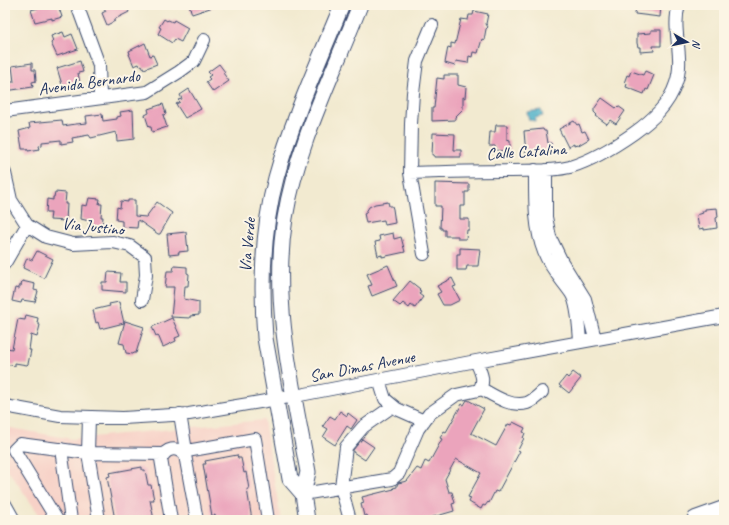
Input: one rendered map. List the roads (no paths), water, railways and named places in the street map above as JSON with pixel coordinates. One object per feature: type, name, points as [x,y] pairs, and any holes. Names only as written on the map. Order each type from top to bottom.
[{"type":"highway","points":[[696,520],[724,510]]},
{"type":"main road","name":"Via Verde","points":[[302,494],[290,479],[265,338],[263,263],[268,218],[276,178],[290,135],[342,5]]},
{"type":"main road","name":"Via Verde","points":[[307,520],[302,494],[308,472],[284,337],[280,291],[280,259],[285,218],[292,182],[303,147],[360,5]]},
{"type":"street","points":[[77,5],[99,65],[100,97]]},
{"type":"street","name":"Calle Catalina","points":[[410,173],[540,170],[570,167],[596,157],[621,142],[646,124],[665,106],[676,83],[680,60],[677,32],[677,10],[679,5]]},
{"type":"street","points":[[424,254],[410,173],[413,93],[417,61],[432,24]]},
{"type":"street","name":"Avenida Bernardo","points":[[5,111],[100,97],[147,92],[194,61],[204,40]]},
{"type":"street","points":[[540,170],[550,237],[576,292],[580,341]]},
{"type":"street","name":"Via Justino","points":[[5,173],[11,200],[26,225],[46,237],[73,244],[113,242],[130,246],[145,257],[146,275],[142,300]]},
{"type":"street","points":[[5,263],[26,225]]},
{"type":"street","points":[[576,292],[585,299],[595,339]]},
{"type":"street","name":"San Dimas Avenue","points":[[5,406],[60,416],[123,418],[180,414],[295,396],[580,341],[724,316]]},
{"type":"street","points":[[302,494],[392,479],[399,474],[418,429],[429,414],[456,395],[478,390],[480,388],[483,378],[476,361]]},
{"type":"street","points":[[379,380],[385,399],[393,406],[424,422]]},
{"type":"street","points":[[480,388],[510,403],[520,405],[528,403],[542,392]]},
{"type":"street","points":[[350,520],[341,487],[346,448],[363,427],[393,406]]},
{"type":"street","points":[[180,414],[184,451],[196,520]]},
{"type":"street","points":[[88,417],[88,453],[99,520]]},
{"type":"street","points":[[56,520],[14,450],[20,444],[88,453],[163,454],[172,449],[184,451],[255,439],[268,520]]},
{"type":"street","points":[[61,449],[71,520]]},
{"type":"street","points":[[163,454],[161,459],[171,520]]},
{"type":"street","points":[[5,504],[14,520]]},
{"type":"water","points":[[541,110],[543,116],[535,118],[535,121],[529,120],[527,112]]}]
